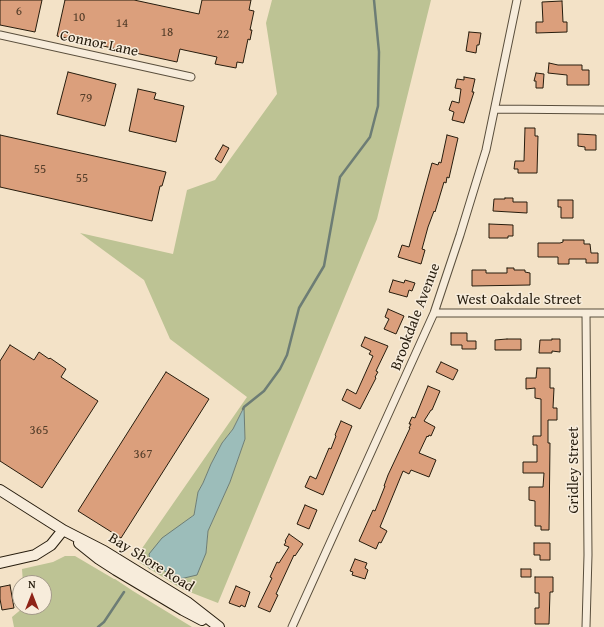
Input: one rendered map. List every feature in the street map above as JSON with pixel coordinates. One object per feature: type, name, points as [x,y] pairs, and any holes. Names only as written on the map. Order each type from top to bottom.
[{"type":"main road","name":"Bay Shore Road","points":[[0,490],[63,530],[104,550],[187,602],[219,627]]},
{"type":"main road","points":[[0,563],[35,555],[51,545],[63,530]]},
{"type":"street","name":"Brookdale Avenue","points":[[292,627],[434,313],[486,150],[517,0]]},
{"type":"street","name":"Connor Lane","points":[[0,35],[192,78]]},
{"type":"street","points":[[495,109],[604,110]]},
{"type":"street","name":"West Oakdale Street","points":[[434,313],[604,313]]},
{"type":"street","name":"Gridley Street","points":[[586,313],[588,548],[586,627]]},
{"type":"green space","points":[[272,0],[431,0],[377,219],[218,603],[182,589],[140,563],[136,557],[247,397],[170,339],[144,280],[80,233],[173,254],[187,190],[215,180],[277,94],[266,23]],"holes":[[[243,408],[245,439],[230,482],[208,531],[206,553],[181,525],[194,515],[198,492],[222,443],[233,429]]]},
{"type":"green space","points":[[65,556],[75,556],[192,627],[14,627],[12,617],[14,615],[52,615],[52,575],[22,575],[22,569],[53,562]]},
{"type":"water","points":[[244,407],[245,439],[230,482],[208,531],[206,553],[197,575],[180,579],[153,565],[150,561],[149,554],[162,538],[194,515],[198,492],[222,443],[233,429]]},
{"type":"building","points":[[0,0],[42,0],[35,32],[0,25]]},
{"type":"building","points":[[65,0],[134,0],[199,14],[202,0],[251,0],[249,10],[254,11],[250,30],[252,30],[250,40],[248,39],[243,63],[237,62],[236,68],[215,64],[217,57],[180,49],[177,62],[57,36]]},
{"type":"building","points":[[562,1],[563,22],[567,22],[567,32],[536,33],[536,22],[543,22],[542,2]]},
{"type":"building","points":[[469,32],[481,33],[476,53],[466,51]]},
{"type":"building","points":[[549,63],[558,65],[582,65],[582,70],[589,70],[589,85],[567,85],[567,75],[548,73]]},
{"type":"building","points":[[68,72],[116,84],[105,126],[57,114]]},
{"type":"building","points":[[536,73],[544,74],[543,88],[536,88],[536,81],[534,81]]},
{"type":"building","points":[[464,77],[475,79],[472,92],[474,92],[464,123],[452,120],[454,112],[449,110],[452,101],[459,103],[461,89],[455,88],[457,79],[464,80]]},
{"type":"building","points":[[138,89],[156,93],[154,99],[184,106],[176,142],[129,131]]},
{"type":"building","points":[[525,128],[535,128],[535,136],[538,136],[537,173],[518,173],[518,169],[514,169],[515,161],[524,161]]},
{"type":"building","points":[[578,134],[596,135],[596,150],[585,150],[585,147],[578,146]]},
{"type":"building","points":[[0,135],[166,172],[162,186],[160,186],[152,221],[0,187]]},
{"type":"building","points":[[447,135],[458,138],[449,178],[447,177],[446,183],[444,182],[435,212],[434,211],[428,227],[422,249],[425,250],[421,264],[398,257],[402,245],[409,247],[432,163],[438,165],[439,162],[441,163]]},
{"type":"building","points":[[223,145],[229,148],[221,163],[215,159]]},
{"type":"building","points":[[513,198],[513,202],[527,202],[527,213],[493,211],[494,199]]},
{"type":"building","points":[[558,200],[573,200],[573,218],[561,218],[561,207],[558,207]]},
{"type":"building","points":[[489,224],[513,225],[513,236],[508,236],[508,238],[489,238]]},
{"type":"building","points":[[563,240],[584,240],[584,244],[590,244],[591,253],[598,253],[598,263],[586,263],[586,259],[569,259],[569,264],[558,264],[558,257],[538,257],[538,243],[560,243],[563,242]]},
{"type":"building","points":[[507,268],[514,268],[514,270],[525,270],[525,272],[530,273],[530,285],[472,286],[472,270],[486,270],[486,273],[507,273]]},
{"type":"building","points":[[393,280],[404,283],[405,280],[415,283],[412,291],[409,290],[407,297],[389,292]]},
{"type":"building","points":[[388,309],[404,316],[396,334],[384,329],[389,319],[385,317]]},
{"type":"building","points":[[451,333],[467,333],[467,341],[476,341],[476,349],[462,349],[462,345],[451,345]]},
{"type":"building","points":[[365,337],[388,346],[376,371],[378,372],[375,377],[376,378],[360,409],[342,400],[347,389],[356,394],[373,356],[369,354],[371,351],[361,346]]},
{"type":"building","points":[[521,339],[521,350],[495,350],[495,340]]},
{"type":"building","points":[[560,339],[560,352],[552,351],[552,353],[539,353],[540,340]]},
{"type":"building","points":[[10,345],[34,360],[39,352],[49,359],[50,358],[66,369],[61,377],[98,401],[42,488],[0,461],[0,361]]},
{"type":"building","points":[[441,362],[458,370],[453,380],[436,372]]},
{"type":"building","points":[[537,368],[550,368],[550,388],[554,388],[553,408],[557,408],[557,420],[548,420],[548,443],[550,443],[549,530],[541,530],[541,526],[535,526],[535,501],[529,500],[529,487],[543,487],[544,473],[523,473],[523,462],[537,462],[537,445],[533,445],[533,436],[541,436],[541,399],[535,398],[535,388],[526,389],[526,378],[536,378]]},
{"type":"building","points":[[166,372],[209,399],[121,538],[78,511]]},
{"type":"building","points":[[428,386],[440,391],[432,410],[424,421],[435,427],[431,436],[427,436],[419,453],[436,460],[429,477],[411,470],[409,474],[403,471],[380,527],[387,531],[376,549],[359,541],[373,510],[375,511],[388,475],[410,428],[411,424],[409,424],[412,417],[415,418]]},
{"type":"building","points":[[341,421],[352,426],[323,495],[305,487],[310,476],[316,479],[329,448],[331,449]]},
{"type":"building","points":[[305,505],[317,510],[309,529],[297,524]]},
{"type":"building","points":[[289,534],[303,544],[295,556],[294,555],[276,594],[278,595],[270,612],[258,607],[272,578],[270,577],[277,562],[279,563],[289,547],[284,545]]},
{"type":"building","points":[[534,543],[550,543],[550,560],[540,560],[540,555],[534,555]]},
{"type":"building","points":[[355,559],[367,563],[365,568],[368,570],[365,579],[352,575],[353,572],[350,571]]},
{"type":"building","points":[[521,569],[531,569],[531,577],[521,577]]},
{"type":"building","points":[[535,577],[553,577],[553,592],[550,592],[549,624],[535,624],[535,608],[539,608],[539,593],[535,593]]},
{"type":"building","points":[[10,585],[12,608],[2,610],[0,587]]},
{"type":"building","points":[[236,586],[250,592],[245,607],[241,605],[240,607],[229,603]]},
{"type":"waterway","points":[[243,409],[264,391],[280,369],[287,355],[299,308],[324,266],[340,177],[370,137],[378,106],[379,52],[374,0]]},
{"type":"waterway","points":[[150,568],[156,562]]},
{"type":"waterway","points":[[98,627],[104,622],[124,592]]}]
